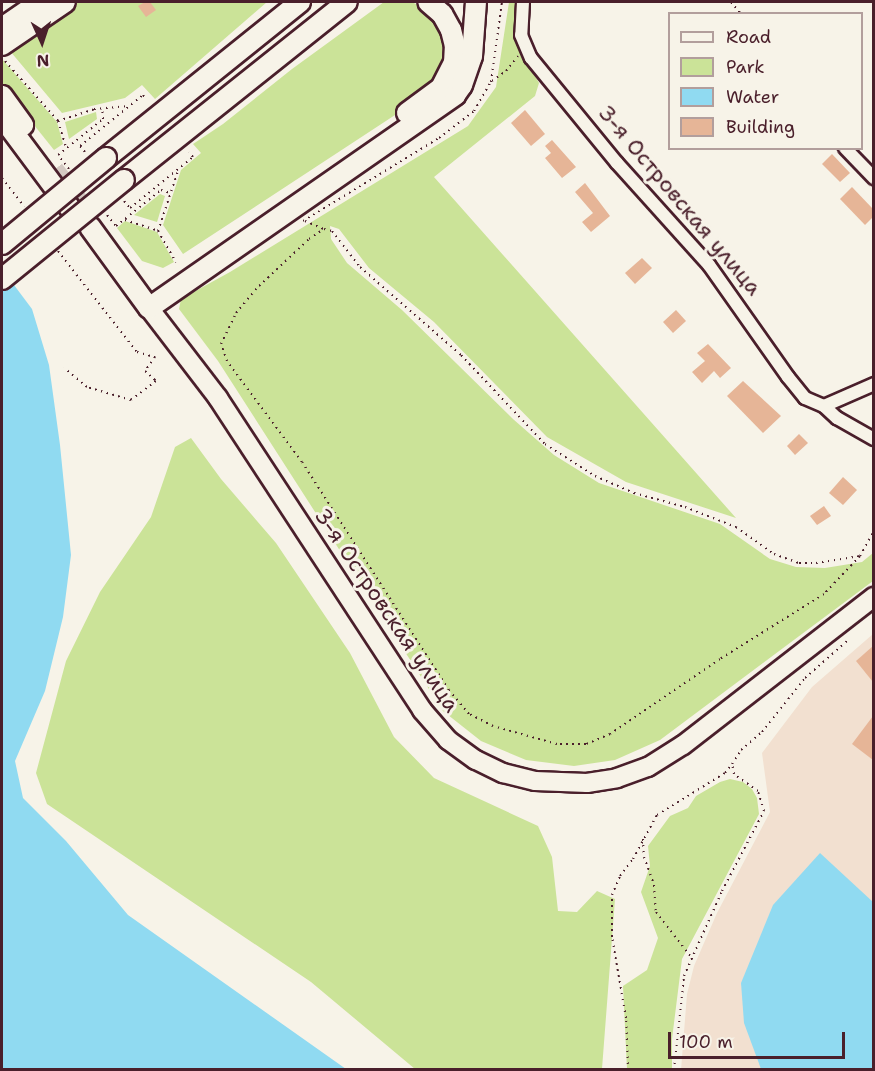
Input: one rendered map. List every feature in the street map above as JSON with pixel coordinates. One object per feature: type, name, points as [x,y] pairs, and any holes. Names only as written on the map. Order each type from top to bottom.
[{"type":"main road","points":[[2,28],[40,2]]},
{"type":"main road","points":[[2,45],[65,2]]},
{"type":"main road","points":[[2,244],[300,2]]},
{"type":"main road","points":[[2,279],[347,2]]},
{"type":"main road","points":[[145,303],[441,88],[452,69],[455,46],[451,30],[442,14],[428,2]]},
{"type":"main road","points":[[145,303],[455,95],[462,85],[472,56],[476,2]]},
{"type":"main road","points":[[2,96],[54,170]]},
{"type":"main road","points":[[2,117],[145,303]]},
{"type":"main road","name":"3-я Островская улица","points":[[145,303],[218,398],[422,710],[448,740],[476,760],[503,773],[535,781],[587,783],[617,778],[648,767],[683,745],[873,597]]},
{"type":"street","points":[[523,2],[520,24],[523,46]]},
{"type":"street","name":"3-я Островская улица","points":[[523,46],[617,163],[709,265],[805,398],[824,406],[837,418],[873,439]]},
{"type":"street","points":[[847,150],[873,178]]},
{"type":"street","points":[[824,406],[873,384]]},
{"type":"path","points":[[491,82],[507,71],[523,46]]},
{"type":"path","points":[[2,56],[58,121],[66,148],[103,119],[102,108]]},
{"type":"path","points":[[85,152],[80,146],[143,95],[146,99]]},
{"type":"path","points":[[58,121],[102,108],[129,106]]},
{"type":"path","points":[[124,201],[130,208],[193,157],[189,152]]},
{"type":"path","points":[[158,231],[178,168]]},
{"type":"path","points":[[2,177],[30,215]]},
{"type":"path","points":[[170,193],[161,190],[125,220],[158,231],[176,262]]},
{"type":"path","points":[[304,221],[332,231],[360,267],[461,355],[545,444],[572,462],[634,493],[685,507],[736,527],[774,554],[788,560],[816,563],[860,556]]},
{"type":"path","points":[[324,229],[309,238],[259,286],[236,313],[221,344],[228,361],[302,462],[449,690],[469,714],[493,726],[557,744],[586,744],[610,734],[712,664],[824,594],[860,556],[873,531]]},
{"type":"path","points":[[52,242],[137,352],[155,357],[145,371],[156,381],[147,391],[131,400],[87,387],[64,368]]},
{"type":"path","points":[[628,1070],[626,1018],[612,937],[612,895],[657,815],[725,773],[735,757],[762,732],[805,678],[847,641]]},
{"type":"path","points":[[674,1070],[680,997],[691,957],[764,811],[758,791],[734,774],[732,764]]},
{"type":"path","points":[[644,836],[642,847],[654,885],[656,912],[691,957]]},
{"type":"shaded area","points":[[873,634],[873,1069],[681,1070],[687,994],[694,966],[717,913],[770,812],[762,753],[812,687]]},
{"type":"green space","points":[[71,2],[267,2],[155,99],[142,85],[125,98],[62,113],[5,45]]},
{"type":"green space","points":[[384,2],[411,2],[424,7],[443,26],[448,63],[424,96],[183,254],[163,225],[181,170],[201,153],[193,144],[223,124],[292,69]]},
{"type":"green space","points":[[509,2],[517,2],[517,45],[539,83],[535,96],[434,177],[736,518],[626,482],[547,437],[434,322],[369,268],[339,229],[330,226],[331,239],[347,263],[402,310],[513,419],[554,455],[599,483],[720,524],[770,559],[796,567],[825,568],[862,562],[873,553],[873,581],[660,740],[615,760],[574,766],[526,760],[481,741],[443,711],[218,361],[179,309],[181,299],[230,272],[468,126],[496,87]]},
{"type":"green space","points":[[2,59],[57,122],[63,144],[54,150],[2,85]]},
{"type":"green space","points":[[96,112],[97,119],[69,139],[65,122]]},
{"type":"green space","points":[[160,194],[165,196],[157,222],[134,215]]},
{"type":"green space","points":[[125,221],[157,232],[174,262],[163,268],[142,261],[117,228]]},
{"type":"green space","points":[[191,438],[221,479],[276,543],[350,653],[394,737],[434,778],[538,826],[552,857],[558,911],[577,912],[597,891],[615,899],[602,1069],[415,1069],[311,982],[47,804],[36,773],[66,661],[100,592],[151,517],[175,447]]},
{"type":"green space","points":[[730,779],[743,782],[752,789],[757,798],[759,814],[682,959],[672,1039],[672,1069],[627,1069],[623,986],[647,970],[658,938],[641,892],[650,866],[648,846],[670,816],[688,808],[696,796]]},
{"type":"water","points":[[2,269],[32,309],[49,365],[71,555],[63,617],[45,691],[15,761],[23,798],[66,841],[128,915],[346,1069],[2,1069]]},
{"type":"water","points":[[820,853],[873,902],[873,1069],[761,1069],[744,1023],[741,983],[773,905]]},
{"type":"building","points":[[150,2],[156,10],[146,17],[138,6]]},
{"type":"building","points":[[525,110],[545,134],[531,146],[511,123]]},
{"type":"building","points":[[552,140],[576,167],[562,178],[545,158],[551,153],[545,146]]},
{"type":"building","points":[[832,154],[850,173],[840,182],[822,164]]},
{"type":"building","points":[[585,183],[610,216],[591,232],[582,222],[593,213],[575,192]]},
{"type":"building","points":[[852,187],[873,209],[873,217],[865,225],[840,199]]},
{"type":"building","points":[[642,258],[652,268],[635,284],[625,273]]},
{"type":"building","points":[[676,310],[686,321],[673,333],[663,322]]},
{"type":"building","points":[[708,344],[731,368],[720,378],[714,371],[702,383],[692,372],[705,361],[697,353]]},
{"type":"building","points":[[743,381],[781,416],[763,433],[727,396]]},
{"type":"building","points":[[799,434],[808,443],[795,455],[787,446]]},
{"type":"building","points":[[843,477],[857,490],[843,505],[829,493]]},
{"type":"building","points":[[824,506],[831,516],[817,525],[810,516]]},
{"type":"building","points":[[873,646],[873,682],[856,661]]},
{"type":"building","points":[[873,716],[873,760],[852,744]]},
{"type":"tunnel","points":[[54,170],[86,211],[90,227]]}]
